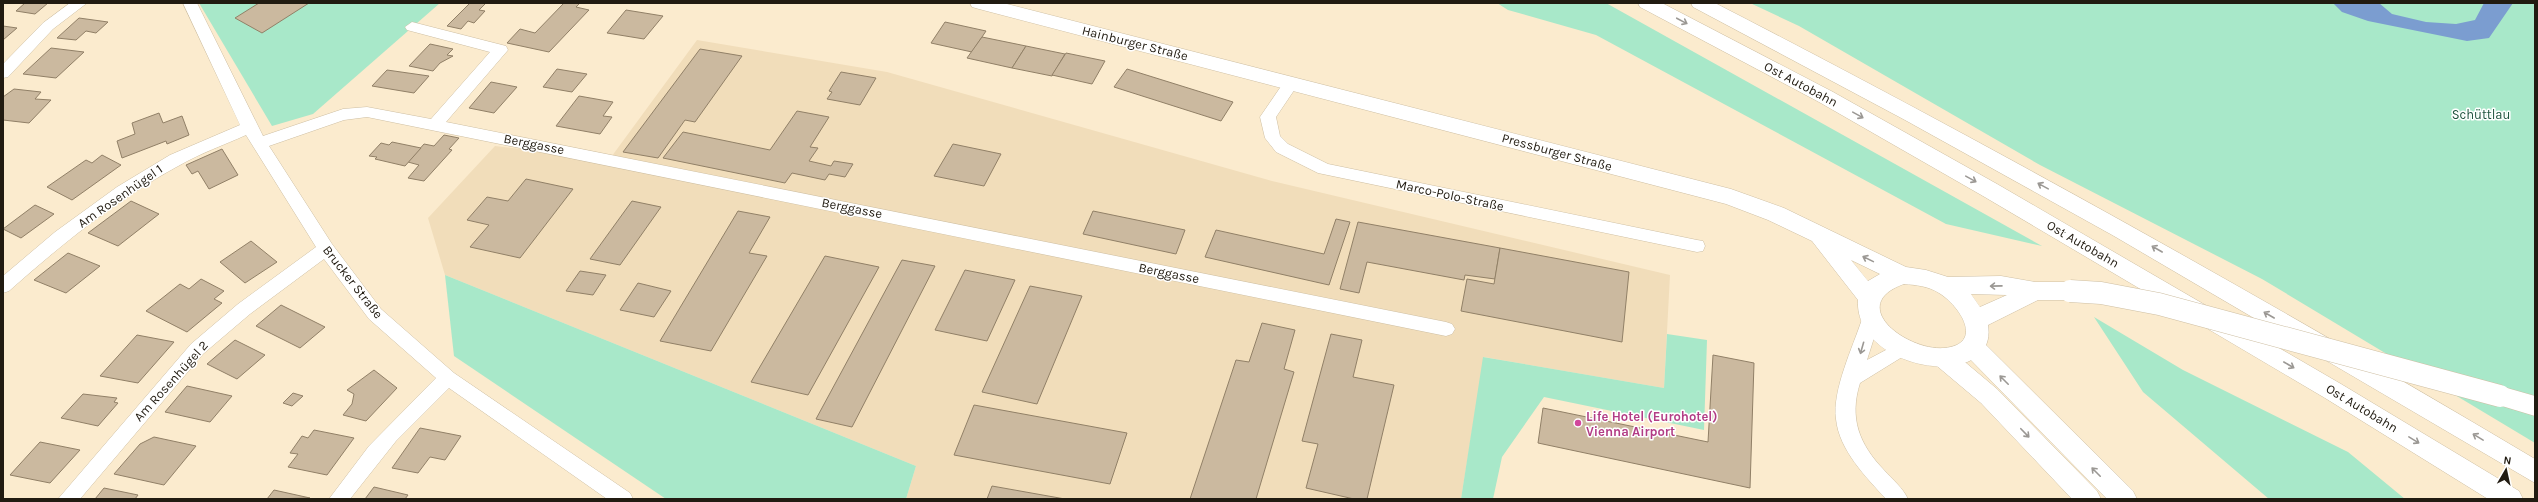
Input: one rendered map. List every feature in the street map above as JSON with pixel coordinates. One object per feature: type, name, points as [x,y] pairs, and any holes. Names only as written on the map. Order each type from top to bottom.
[{"type":"main road","name":"Hainburger Straße","points":[[979,3],[1291,83]]},
{"type":"main road","name":"Ost Autobahn","points":[[1647,3],[1826,97],[1990,190],[2333,391],[2510,499]]},
{"type":"main road","name":"Ost Autobahn","points":[[1700,3],[1870,90],[2122,230],[2535,472]]},
{"type":"main road","name":"Pressburger Straße","points":[[1291,83],[1731,198],[1776,214],[1903,276]]},
{"type":"main road","name":"Pressburger Straße","points":[[1818,234],[1870,308]]},
{"type":"main road","points":[[1903,276],[1925,278],[1946,286],[1965,302],[1976,320],[1976,338],[1972,346],[1960,354],[1945,359],[1916,355],[1901,349],[1883,336],[1870,308],[1873,289],[1881,282],[1903,276]]},
{"type":"main road","points":[[1946,286],[2001,285],[2035,291],[2101,293],[2159,304],[2535,406]]},
{"type":"main road","points":[[1976,320],[2035,291]]},
{"type":"main road","points":[[1972,346],[2124,499]]},
{"type":"main road","points":[[1945,359],[1989,396],[2088,499]]},
{"type":"street","points":[[3,73],[48,26],[80,3]]},
{"type":"street","name":"Brucker Straße","points":[[190,3],[249,127],[326,249],[375,314],[448,378],[623,499]]},
{"type":"street","points":[[412,27],[501,50],[436,124]]},
{"type":"street","name":"Marco-Polo-Straße","points":[[1291,83],[1268,117],[1273,138],[1282,148],[1324,169],[1697,246]]},
{"type":"street","name":"Berggasse","points":[[260,143],[343,115],[367,112],[436,124],[1446,329]]},
{"type":"street","name":"Am Rosenhügel 1","points":[[3,286],[35,258],[113,198],[167,164],[249,127]]},
{"type":"street","name":"Am Rosenhügel 2","points":[[68,499],[197,349],[244,309],[326,249]]},
{"type":"street","points":[[1870,308],[1854,377],[1846,397],[1845,420],[1855,447],[1872,471],[1898,499]]},
{"type":"street","points":[[1854,377],[1901,349]]},
{"type":"street","points":[[339,499],[351,482],[417,408],[448,378]]},
{"type":"shaded area","points":[[697,40],[887,72],[1272,181],[1670,275],[1664,388],[1484,357],[1461,499],[906,499],[916,466],[445,275],[428,218],[495,146],[609,160]]},
{"type":"green space","points":[[199,3],[440,3],[313,114],[272,126]]},
{"type":"green space","points":[[1497,3],[1606,3],[2042,246],[1946,224],[1596,35],[1508,10]]},
{"type":"green space","name":"Schüttlau","points":[[1750,3],[2535,3],[2535,443],[2262,279],[2040,165],[1799,26]]},
{"type":"green space","points":[[445,275],[916,466],[906,499],[666,499],[454,356]]},
{"type":"green space","points":[[2094,317],[2183,370],[2348,452],[2405,499],[2269,499],[2143,392]]},
{"type":"green space","points":[[1667,334],[1707,340],[1704,430],[1544,397],[1502,457],[1493,499],[1461,499],[1483,357],[1664,388]]},
{"type":"water","points":[[2333,3],[2379,3],[2392,14],[2426,22],[2456,24],[2475,20],[2484,3],[2513,3],[2489,38],[2467,41],[2368,21],[2342,12]]},
{"type":"building","points":[[25,3],[48,3],[35,14],[16,11]]},
{"type":"building","points":[[259,3],[309,3],[262,33],[235,18]]},
{"type":"building","points":[[470,3],[486,3],[479,10],[485,11],[474,23],[468,21],[461,29],[447,26]]},
{"type":"building","points":[[564,3],[580,3],[576,7],[589,10],[549,52],[507,43],[520,29],[535,33]]},
{"type":"building","points":[[626,10],[663,16],[644,39],[607,33]]},
{"type":"building","points":[[79,18],[108,22],[96,33],[86,31],[76,40],[57,38]]},
{"type":"building","points":[[945,22],[986,31],[972,52],[931,43]]},
{"type":"building","points":[[3,26],[17,28],[3,40]]},
{"type":"building","points":[[982,37],[1026,46],[1012,68],[967,58]]},
{"type":"building","points":[[430,44],[453,49],[447,55],[453,56],[440,63],[433,71],[409,66]]},
{"type":"building","points":[[1026,46],[1065,54],[1052,76],[1012,68]]},
{"type":"building","points":[[51,48],[84,52],[56,78],[23,74]]},
{"type":"building","points":[[700,49],[742,56],[695,122],[685,120],[658,158],[623,152]]},
{"type":"building","points":[[1066,53],[1105,61],[1092,84],[1052,75]]},
{"type":"building","points":[[557,69],[587,74],[572,92],[543,87]]},
{"type":"building","points":[[1127,69],[1233,102],[1221,121],[1114,87]]},
{"type":"building","points":[[387,70],[429,76],[414,93],[372,86]]},
{"type":"building","points":[[841,72],[876,78],[860,105],[827,99],[832,92],[829,91]]},
{"type":"building","points":[[491,82],[517,87],[494,113],[469,108]]},
{"type":"building","points":[[14,89],[41,92],[35,99],[51,100],[29,123],[3,120],[3,97]]},
{"type":"building","points":[[579,96],[613,102],[603,116],[612,117],[600,134],[556,126]]},
{"type":"building","points":[[797,111],[829,117],[810,147],[818,148],[809,161],[831,166],[834,161],[853,164],[845,177],[829,174],[825,180],[792,173],[785,183],[663,158],[683,132],[770,150]]},
{"type":"building","points":[[159,113],[163,123],[182,116],[189,135],[167,144],[166,141],[122,158],[117,141],[135,134],[132,123]]},
{"type":"building","points":[[444,135],[459,138],[449,149],[452,150],[424,181],[408,178],[419,165],[408,162],[424,144],[434,146]]},
{"type":"building","points":[[392,142],[421,148],[405,166],[375,159],[377,157],[369,156],[381,143],[389,145]]},
{"type":"building","points":[[953,144],[1001,154],[984,186],[934,176]]},
{"type":"building","points":[[222,149],[238,175],[209,189],[198,171],[192,174],[186,165]]},
{"type":"building","points":[[102,155],[121,165],[72,200],[47,187],[86,160],[92,163]]},
{"type":"building","points":[[526,179],[573,189],[520,258],[470,247],[489,225],[467,220],[487,197],[508,201]]},
{"type":"building","points":[[131,201],[159,214],[118,246],[88,233]]},
{"type":"building","points":[[632,201],[661,207],[620,265],[590,259]]},
{"type":"building","points":[[35,205],[54,214],[21,238],[3,229]]},
{"type":"building","points":[[738,211],[770,217],[749,253],[767,256],[711,351],[660,341]]},
{"type":"building","points":[[1093,211],[1185,230],[1176,254],[1083,234]]},
{"type":"building","points":[[1336,219],[1350,222],[1329,285],[1205,257],[1216,230],[1324,254]]},
{"type":"building","points":[[1358,222],[1500,248],[1495,279],[1465,275],[1464,280],[1367,262],[1359,293],[1340,289]]},
{"type":"building","points":[[251,241],[277,262],[245,283],[220,262]]},
{"type":"building","points":[[1500,248],[1629,272],[1622,342],[1461,311],[1467,279],[1494,284]]},
{"type":"building","points":[[68,253],[100,266],[66,293],[34,280]]},
{"type":"building","points":[[825,256],[879,267],[808,395],[751,382]]},
{"type":"building","points":[[902,260],[935,266],[852,427],[816,419]]},
{"type":"building","points":[[965,270],[1015,280],[987,341],[935,330]]},
{"type":"building","points":[[580,271],[606,275],[593,295],[566,291]]},
{"type":"building","points":[[201,279],[224,291],[214,299],[222,303],[187,332],[146,311],[180,284],[189,289]]},
{"type":"building","points":[[638,283],[671,291],[654,317],[620,310]]},
{"type":"building","points":[[1030,286],[1082,296],[1037,404],[982,392]]},
{"type":"building","points":[[281,305],[325,327],[300,348],[256,326]]},
{"type":"building","points":[[1262,323],[1295,330],[1284,369],[1294,372],[1256,499],[1190,499],[1236,360],[1249,362]]},
{"type":"building","points":[[1331,334],[1362,340],[1353,377],[1394,385],[1367,499],[1354,499],[1306,488],[1318,444],[1302,441]]},
{"type":"building","points":[[137,335],[174,342],[138,383],[100,376]]},
{"type":"building","points":[[235,340],[265,355],[237,379],[207,364]]},
{"type":"building","name":"Life Hotel (Eurohotel) Vienna Airport","points":[[1713,355],[1754,363],[1750,488],[1538,443],[1543,408],[1708,442]]},
{"type":"building","points":[[374,370],[397,388],[366,421],[343,415],[352,404],[354,394],[347,390]]},
{"type":"building","points":[[187,386],[232,396],[210,422],[165,412]]},
{"type":"building","points":[[293,393],[303,396],[292,406],[283,403]]},
{"type":"building","points":[[83,394],[117,398],[114,402],[118,403],[98,426],[61,418]]},
{"type":"building","points":[[974,405],[1127,433],[1110,484],[954,455]]},
{"type":"building","points":[[420,428],[461,436],[445,460],[430,457],[418,473],[392,468]]},
{"type":"building","points":[[314,430],[354,438],[327,475],[288,467],[298,454],[290,453],[302,436],[308,438]]},
{"type":"building","points":[[154,437],[196,446],[164,485],[114,474],[140,444]]},
{"type":"building","points":[[40,442],[80,450],[50,483],[10,475]]},
{"type":"building","points":[[992,486],[1065,499],[987,499]]},
{"type":"building","points":[[374,487],[408,495],[405,499],[365,499]]},
{"type":"building","points":[[104,488],[138,495],[135,499],[95,499]]},
{"type":"building","points":[[274,490],[310,498],[267,499]]},
{"type":"place","name":"Life Hotel (Eurohotel) Vienna Airport","points":[[1578,423]]}]
